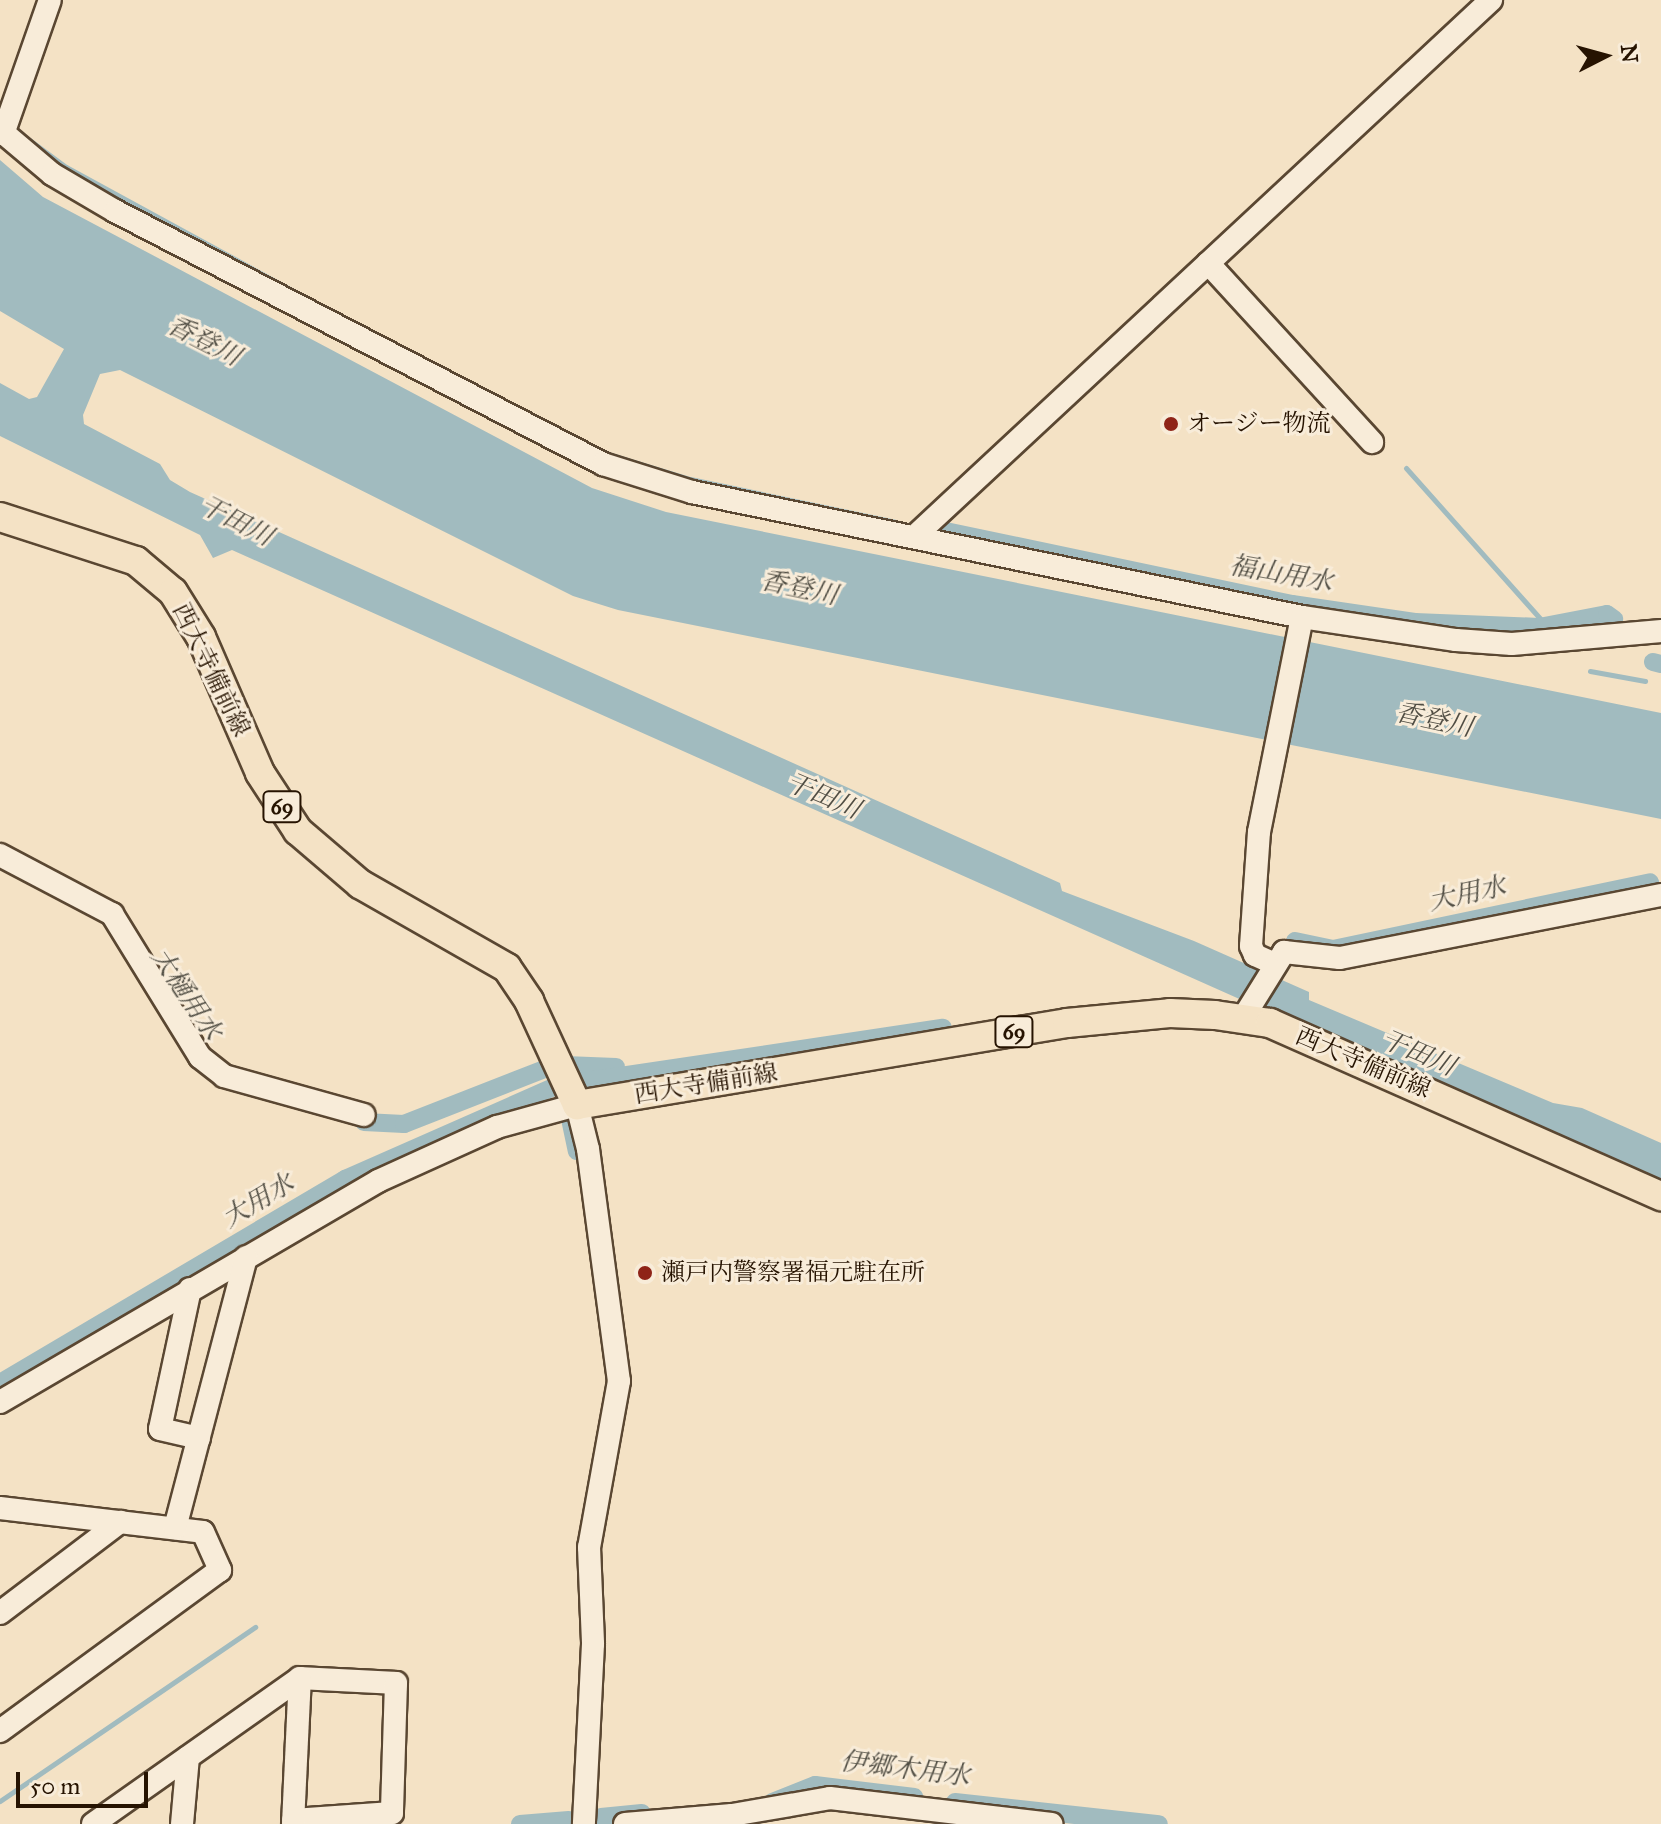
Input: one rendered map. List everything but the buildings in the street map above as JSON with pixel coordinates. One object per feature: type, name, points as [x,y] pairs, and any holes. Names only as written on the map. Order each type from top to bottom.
[{"type":"main road","name":"西大寺備前線","points":[[0,517],[136,561],[173,592],[201,637],[260,773],[298,831],[360,884],[507,968],[529,1001],[577,1105],[1067,1023],[1170,1013],[1245,1012],[1661,1196]]},
{"type":"street","points":[[50,0],[1,132],[52,174],[115,211],[603,464],[692,492],[915,536],[1301,623],[1512,644],[1661,631]]},
{"type":"street","points":[[915,536],[1491,0]]},
{"type":"street","points":[[1208,263],[1372,442]]},
{"type":"street","points":[[1273,968],[1255,955],[1251,946],[1259,832],[1301,623]]},
{"type":"street","points":[[0,855],[112,914],[200,1057],[224,1076],[364,1115]]},
{"type":"street","points":[[1245,1012],[1284,952],[1340,958],[1661,895]]},
{"type":"street","points":[[0,1402],[378,1181],[497,1127],[577,1105],[588,1149],[619,1381],[589,1547],[593,1644],[584,1824]]},
{"type":"street","points":[[175,1528],[246,1257]]},
{"type":"street","points":[[190,1289],[160,1429],[199,1438]]},
{"type":"street","points":[[0,1508],[203,1532],[220,1570],[0,1731]]},
{"type":"street","points":[[0,1613],[120,1522]]},
{"type":"street","points":[[93,1824],[300,1678],[396,1683],[392,1813],[293,1822],[300,1678]]},
{"type":"street","points":[[182,1824],[188,1757]]},
{"type":"street","points":[[625,1824],[732,1815],[830,1798],[922,1817],[1051,1824]]},
{"type":"water","points":[[0,160],[43,197],[592,488],[666,512],[1661,713],[1661,819],[618,610],[573,596],[120,370],[100,374],[83,415],[84,424],[160,464],[170,480],[190,492],[1060,883],[1062,891],[1194,941],[1309,992],[1309,1000],[1553,1103],[1582,1108],[1661,1143],[1661,1187],[232,550],[213,558],[200,535],[0,436],[0,383],[29,399],[37,397],[64,349],[0,311]]},
{"type":"waterway","points":[[28,139],[66,167],[295,292]]},
{"type":"waterway","points":[[601,452],[690,479],[895,522]]},
{"type":"waterway","points":[[1406,468],[1551,631]]},
{"type":"waterway","name":"福山用水","points":[[941,530],[1292,604],[1415,622],[1539,627],[1607,614],[1614,619]]},
{"type":"waterway","name":"福山用水","points":[[1653,662],[1661,664]]},
{"type":"waterway","points":[[1590,671],[1645,681]]},
{"type":"waterway","name":"大用水","points":[[1295,941],[1333,949],[1650,882]]},
{"type":"waterway","name":"大用水","points":[[580,1082],[943,1028]]},
{"type":"waterway","name":"大樋用水","points":[[565,1065],[616,1067]]},
{"type":"waterway","name":"大樋用水","points":[[364,1122],[404,1124],[547,1068]]},
{"type":"waterway","name":"大用水","points":[[0,1383],[345,1179],[554,1087]]},
{"type":"waterway","points":[[570,1119],[577,1151]]},
{"type":"waterway","points":[[0,1801],[255,1627]]},
{"type":"waterway","name":"伊郷木用水","points":[[772,1802],[815,1785],[914,1797]]},
{"type":"waterway","name":"伊郷木用水","points":[[955,1802],[1159,1824]]},
{"type":"waterway","name":"伊郷木用水","points":[[601,1817],[642,1813]]},
{"type":"waterway","name":"伊郷木用水","points":[[520,1824],[569,1820]]},
{"type":"place","name":"オージー物流","points":[[1171,424]]},
{"type":"place","name":"瀬戸内警察署福元駐在所","points":[[645,1273]]},
{"type":"water label","name":"香登川","points":[[204,341]]},
{"type":"water label","name":"干田川","points":[[236,521]]},
{"type":"water label","name":"香登川","points":[[799,588]]},
{"type":"water label","name":"香登川","points":[[1434,720]]},
{"type":"water label","name":"干田川","points":[[823,796]]},
{"type":"water label","name":"干田川","points":[[1418,1053]]}]
